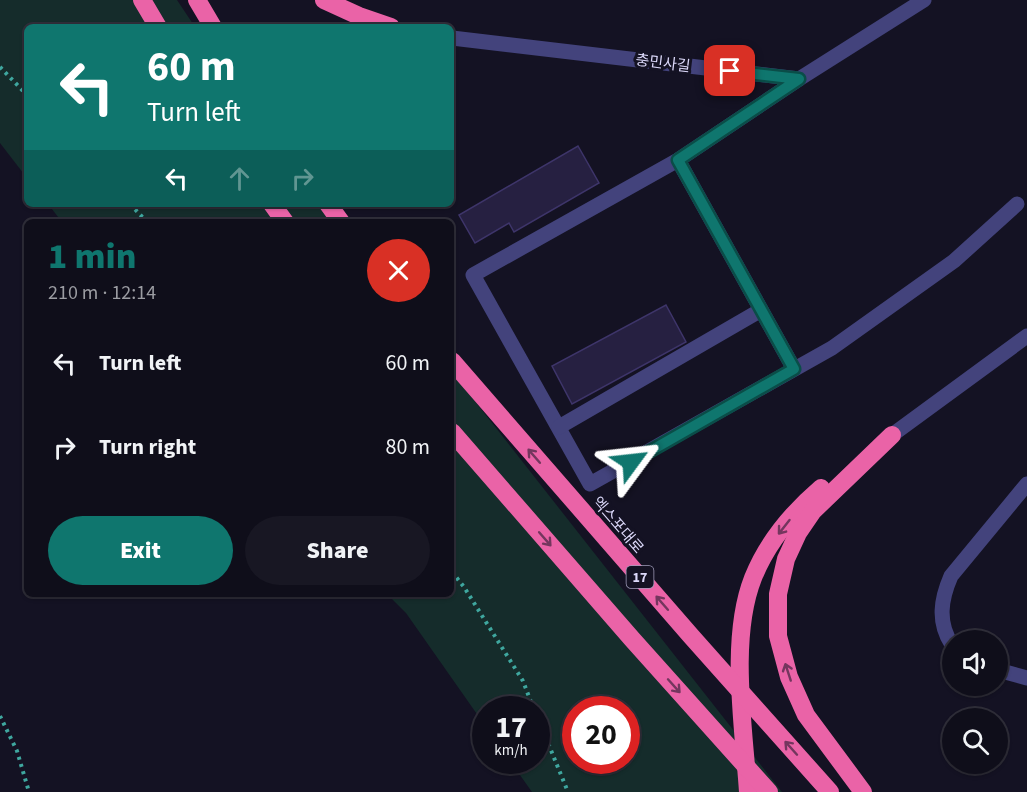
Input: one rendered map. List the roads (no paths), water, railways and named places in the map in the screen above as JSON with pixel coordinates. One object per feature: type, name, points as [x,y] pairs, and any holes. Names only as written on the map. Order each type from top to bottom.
[{"type":"highway","points":[[142,0],[156,24]]},
{"type":"highway","points":[[197,0],[211,24]]},
{"type":"highway","points":[[324,0],[382,24]]},
{"type":"highway","name":"엑스포대로","points":[[454,363],[830,792]]},
{"type":"highway","points":[[454,434],[769,792]]},
{"type":"highway","points":[[748,792],[740,646],[752,580],[775,538],[801,505],[849,463],[892,435]]},
{"type":"highway","points":[[863,792],[806,715],[789,677],[778,636],[778,594],[786,559],[798,533],[813,511],[892,435]]},
{"type":"street","points":[[924,0],[799,79],[678,160],[473,275],[590,484],[832,348],[954,261],[1017,204]]},
{"type":"street","name":"충민사길","points":[[454,38],[799,79]]},
{"type":"street","points":[[678,160],[794,369]]},
{"type":"street","points":[[559,428],[761,310]]},
{"type":"street","points":[[892,435],[1027,336]]},
{"type":"street","points":[[945,630],[941,613],[951,576],[1027,484]]},
{"type":"street","points":[[1008,673],[1027,678]]}]
